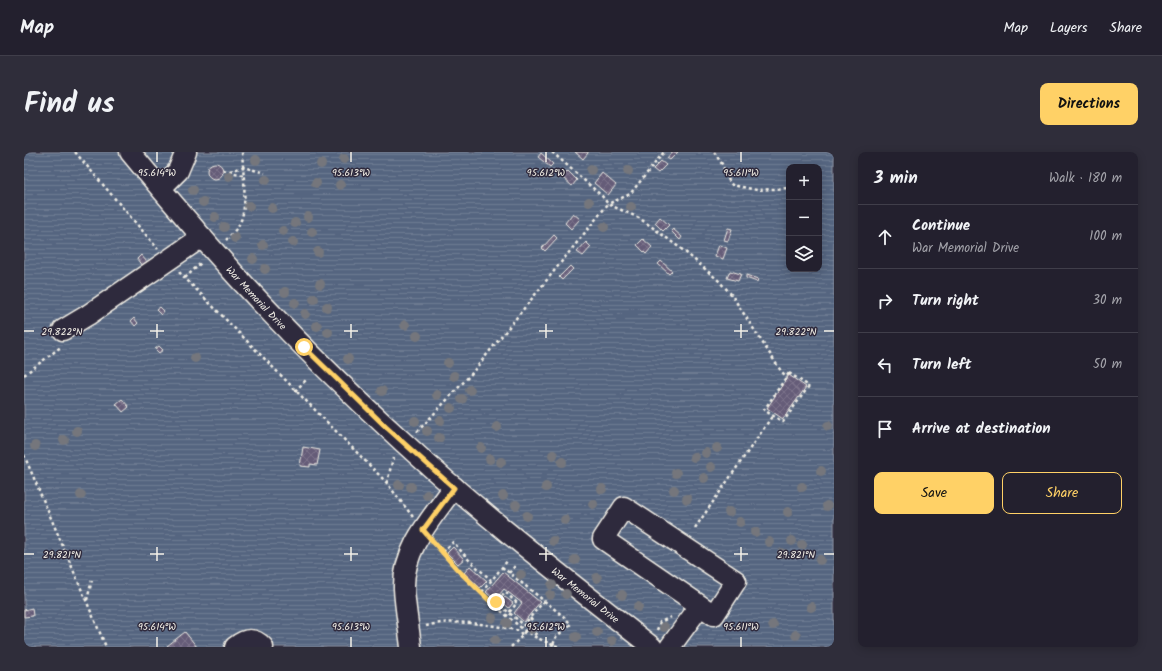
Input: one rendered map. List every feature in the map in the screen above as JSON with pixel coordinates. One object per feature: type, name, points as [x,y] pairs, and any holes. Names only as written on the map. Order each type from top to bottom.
[{"type":"street","name":"War Memorial Drive","points":[[130,152],[202,237],[259,300],[338,381],[400,440],[532,554],[654,640]]},
{"type":"street","points":[[161,188],[178,171],[186,152]]},
{"type":"street","points":[[63,330],[88,315],[202,237]]},
{"type":"street","points":[[411,647],[404,588],[405,575],[410,556],[423,530],[454,488]]},
{"type":"street","points":[[624,507],[736,581],[714,615],[700,606],[603,540],[624,507]]},
{"type":"street","points":[[670,647],[700,606]]},
{"type":"street","points":[[235,647],[242,641],[250,639],[257,641],[263,647]]},
{"type":"path","points":[[75,152],[168,260],[387,483],[423,530],[458,570],[523,626],[525,631],[552,646],[561,647]]},
{"type":"path","points":[[224,243],[235,230],[242,217],[244,175],[242,152]]},
{"type":"path","points":[[552,152],[602,196],[608,204],[639,218],[684,251],[718,280],[732,294],[781,371],[787,376]]},
{"type":"path","points":[[416,433],[472,373],[608,204],[625,198],[630,194],[664,152]]},
{"type":"path","points":[[714,152],[722,164],[732,185],[757,190],[786,188]]},
{"type":"path","points":[[230,171],[243,167],[265,173]]},
{"type":"path","points":[[223,170],[244,175]]},
{"type":"path","points":[[185,278],[204,261]]},
{"type":"path","points":[[24,375],[69,340],[63,330]]},
{"type":"path","points":[[789,373],[809,386],[783,422],[773,415],[764,410],[789,373]]},
{"type":"path","points":[[295,391],[307,379]]},
{"type":"path","points":[[695,528],[773,415]]},
{"type":"path","points":[[24,455],[106,647]]},
{"type":"path","points":[[387,483],[393,458]]},
{"type":"path","points":[[442,552],[453,542],[469,560],[491,580]]},
{"type":"path","points":[[482,592],[508,560]]},
{"type":"path","points":[[509,573],[515,566]]},
{"type":"path","points":[[502,567],[571,624],[556,637],[552,646]]},
{"type":"path","points":[[86,601],[92,580]]},
{"type":"path","points":[[495,603],[505,592],[517,603],[508,613]]},
{"type":"path","points":[[523,626],[544,601]]},
{"type":"path","points":[[508,613],[518,624],[523,626]]},
{"type":"path","points":[[654,640],[660,622],[671,617],[675,613]]},
{"type":"path","points":[[530,618],[537,626],[538,630],[534,637]]},
{"type":"path","points":[[426,626],[468,623],[485,624],[520,630],[522,636]]},
{"type":"path","points":[[513,629],[516,629],[518,624]]},
{"type":"path","points":[[512,647],[525,631]]},
{"type":"water","points":[[24,152],[834,152],[834,647],[24,647]]},
{"type":"building","points":[[575,152],[588,152],[588,153],[583,159]]},
{"type":"building","points":[[672,152],[678,152],[670,160],[667,158]]},
{"type":"building","points":[[541,153],[553,164],[550,167],[538,157]]},
{"type":"building","points":[[661,161],[666,165],[658,173],[653,169]]},
{"type":"building","points":[[215,163],[221,165],[223,171],[221,177],[215,179],[209,177],[207,171],[209,165]]},
{"type":"building","points":[[568,171],[577,180],[572,186],[562,177]]},
{"type":"building","points":[[602,173],[616,185],[608,195],[594,183]]},
{"type":"building","points":[[573,213],[580,219],[571,229],[565,223]]},
{"type":"building","points":[[660,217],[669,225],[663,231],[655,223]]},
{"type":"building","points":[[728,228],[732,229],[728,241],[724,240]]},
{"type":"building","points":[[673,229],[682,237],[680,240],[671,231]]},
{"type":"building","points":[[554,235],[557,238],[545,251],[542,248]]},
{"type":"building","points":[[643,239],[652,247],[646,254],[637,245]]},
{"type":"building","points":[[586,242],[591,247],[583,256],[577,252]]},
{"type":"building","points":[[719,245],[727,248],[723,259],[715,256]]},
{"type":"building","points":[[141,255],[147,262],[142,266],[137,259]]},
{"type":"building","points":[[661,261],[672,271],[669,274],[658,264]]},
{"type":"building","points":[[570,266],[573,269],[562,280],[559,277]]},
{"type":"building","points":[[730,271],[741,274],[738,281],[727,278]]},
{"type":"building","points":[[746,275],[758,279],[757,282],[746,278]]},
{"type":"building","points":[[160,307],[164,311],[161,315],[156,310]]},
{"type":"building","points":[[134,318],[138,323],[135,326],[131,321]]},
{"type":"building","points":[[159,346],[163,350],[159,353],[155,349]]},
{"type":"building","points":[[789,375],[806,387],[783,419],[767,408]]},
{"type":"building","points":[[122,399],[129,407],[123,412],[116,404]]},
{"type":"building","points":[[303,447],[320,450],[317,465],[310,464],[310,467],[300,466]]},
{"type":"building","points":[[453,547],[464,559],[458,564],[447,553]]},
{"type":"building","points":[[470,566],[487,581],[480,588],[464,573]]},
{"type":"building","points":[[503,572],[540,602],[524,622],[514,613],[522,603],[504,589],[495,600],[486,592]]},
{"type":"building","points":[[505,597],[513,603],[509,608],[501,601]]},
{"type":"building","points":[[32,608],[33,616],[24,617],[24,610]]},
{"type":"building","points":[[185,632],[197,647],[167,646]]},
{"type":"route","points":[[304,347],[386,427],[454,488],[423,530],[458,570],[494,605],[496,602]]}]
